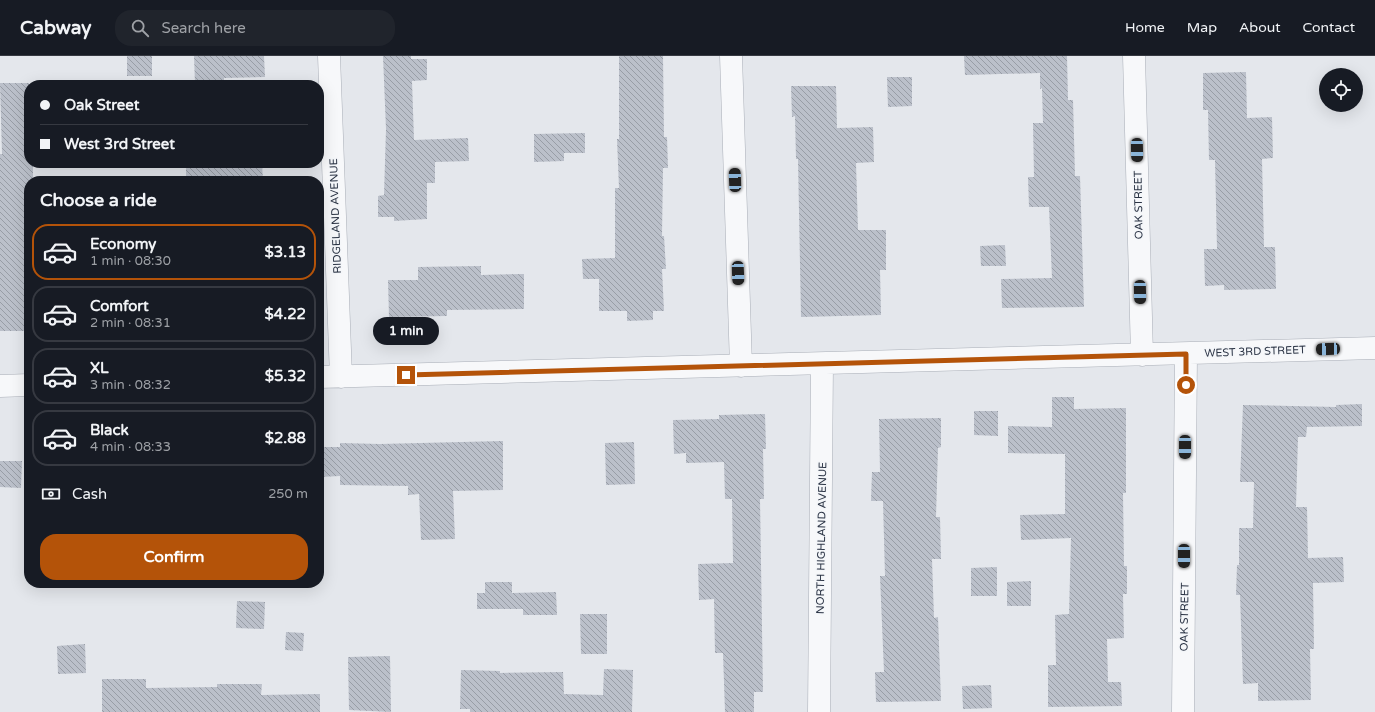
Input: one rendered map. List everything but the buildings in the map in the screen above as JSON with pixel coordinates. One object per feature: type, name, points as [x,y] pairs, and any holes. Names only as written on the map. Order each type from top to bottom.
[{"type":"street","name":"RIDGELAND AVENUE","points":[[329,56],[342,377]]},
{"type":"street","points":[[731,56],[741,366]]},
{"type":"street","name":"OAK STREET","points":[[1134,56],[1142,355]]},
{"type":"street","name":"WEST 3RD STREET","points":[[324,377],[1375,348]]},
{"type":"street","name":"OAK STREET","points":[[1183,712],[1186,354]]},
{"type":"street","name":"NORTH HIGHLAND AVENUE","points":[[819,712],[822,364]]},
{"type":"street","points":[[0,386],[24,385]]},
{"type":"route","points":[[406,375],[1186,354],[1186,385]]}]
